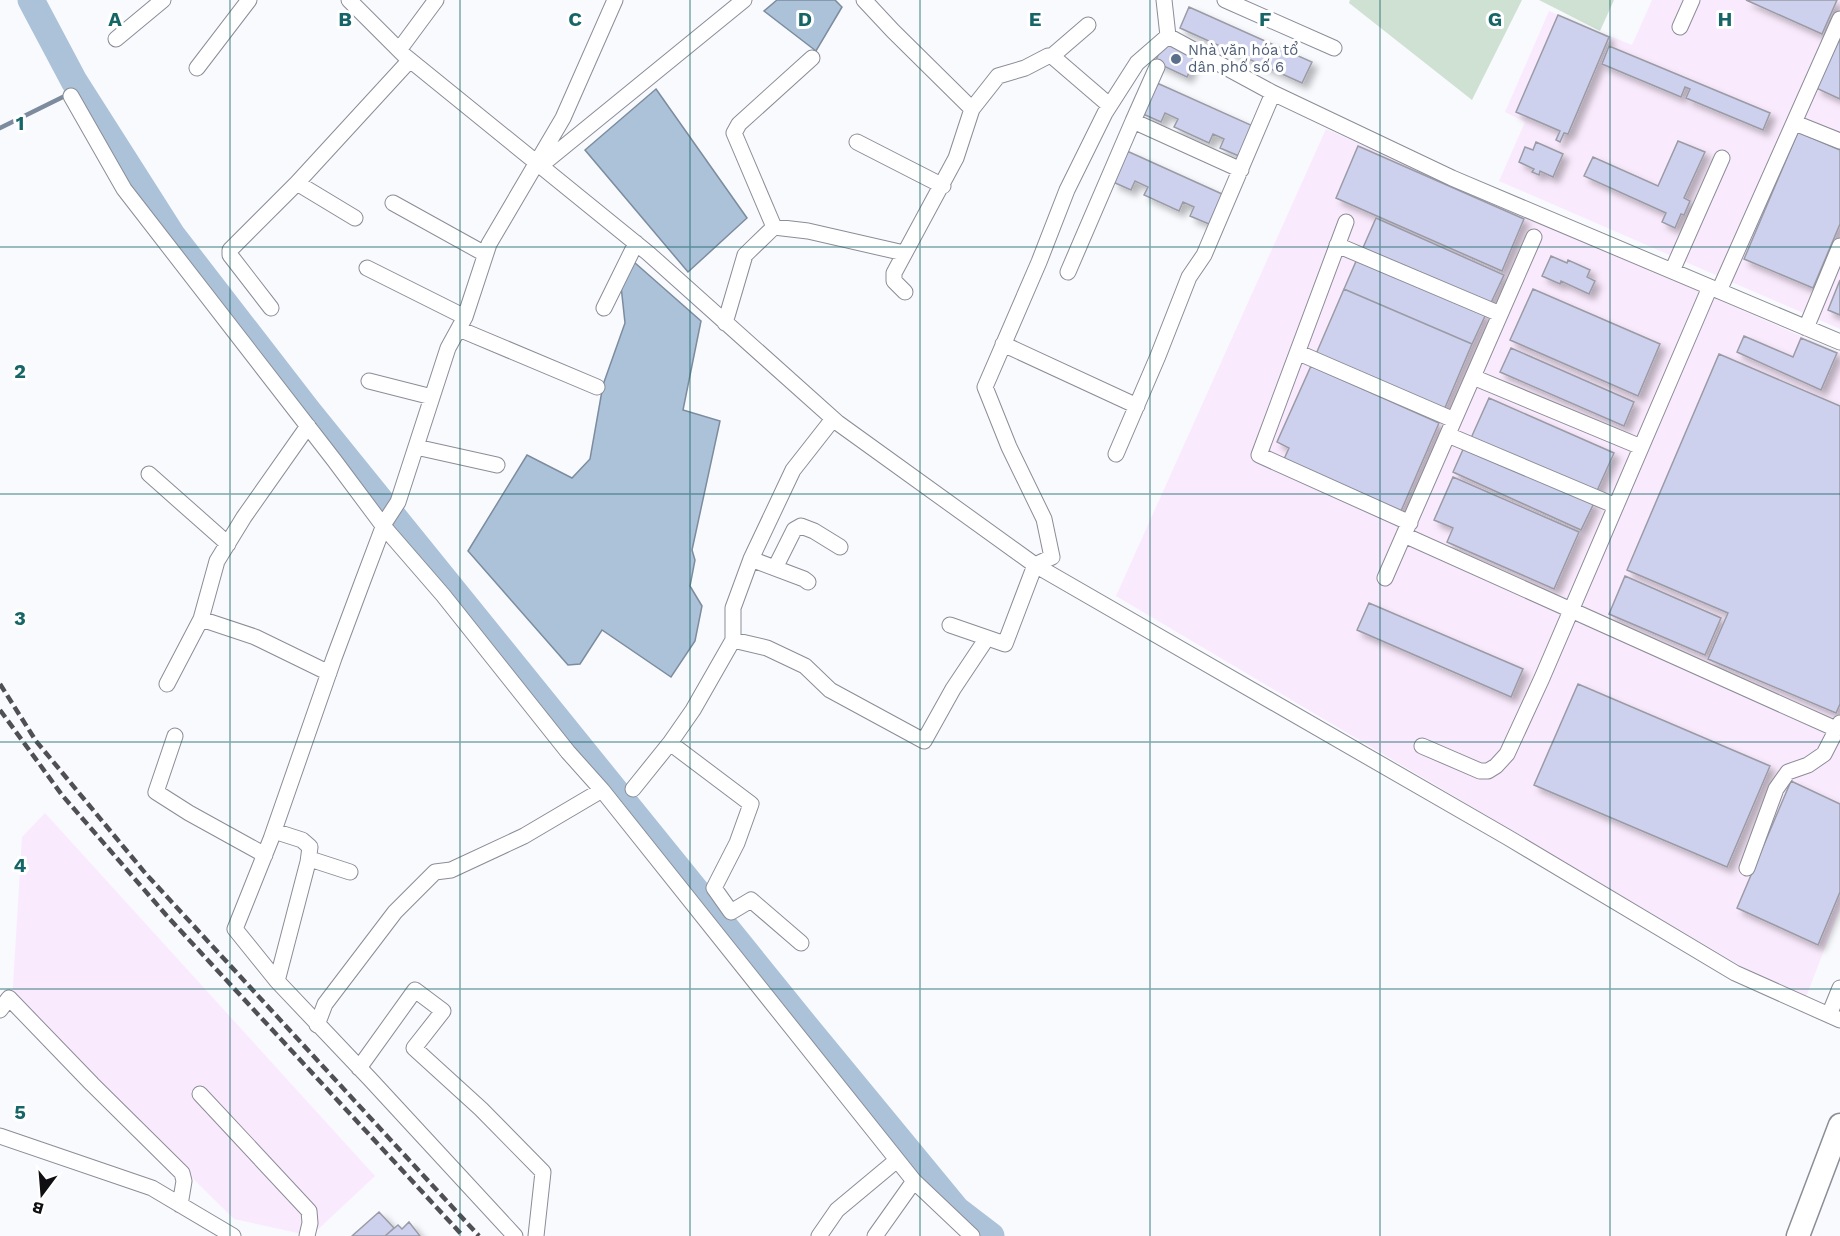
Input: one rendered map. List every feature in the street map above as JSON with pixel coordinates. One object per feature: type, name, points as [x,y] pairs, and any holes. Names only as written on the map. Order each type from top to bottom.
[{"type":"highway","points":[[1798,1236],[1840,1125]]},
{"type":"street","points":[[116,39],[163,0]]},
{"type":"street","points":[[197,68],[249,0]]},
{"type":"street","points":[[349,0],[405,55],[636,243],[833,419],[1035,565],[1476,819],[1735,973],[1834,1017],[1840,988]]},
{"type":"street","points":[[271,308],[230,255],[230,250],[297,183],[405,55],[436,0]]},
{"type":"street","points":[[515,1236],[317,1025],[277,981],[235,929],[274,831],[329,673],[385,524],[398,502],[448,348],[462,323],[489,244],[538,165],[563,118],[615,0]]},
{"type":"street","points":[[538,165],[744,0]]},
{"type":"street","points":[[864,0],[972,109]]},
{"type":"street","points":[[1164,0],[1168,36]]},
{"type":"street","points":[[1225,0],[1334,48]]},
{"type":"street","points":[[1680,27],[1692,0]]},
{"type":"street","points":[[1422,746],[1480,771],[1488,771],[1496,766],[1507,754],[1641,447],[1714,289],[1795,123],[1840,19]]},
{"type":"street","points":[[904,292],[894,281],[894,273],[943,186],[956,158],[972,109],[998,76],[1025,68],[1052,56],[1088,25]]},
{"type":"street","points":[[1168,36],[1273,93],[1452,178],[1840,342]]},
{"type":"street","points":[[950,625],[1005,644],[1035,565],[1052,557],[1044,519],[985,387],[1039,262],[1067,190],[1109,105],[1137,63],[1168,36]]},
{"type":"street","points":[[1052,56],[1109,105]]},
{"type":"street","points":[[774,227],[734,133],[739,124],[812,58]]},
{"type":"street","points":[[1068,272],[1157,67]]},
{"type":"street","points":[[1116,454],[1189,277],[1204,255],[1273,93]]},
{"type":"street","points":[[71,96],[124,189],[385,524],[568,752],[602,790],[914,1181],[972,1236]]},
{"type":"street","points":[[1133,121],[1241,170]]},
{"type":"street","points":[[1795,123],[1840,141]]},
{"type":"street","points":[[857,142],[943,186]]},
{"type":"street","points":[[1672,271],[1722,158]]},
{"type":"street","points":[[297,183],[356,218]]},
{"type":"street","points":[[393,203],[485,254]]},
{"type":"street","points":[[1346,222],[1259,455],[1571,610],[1838,726],[1824,754],[1808,765],[1788,772],[1776,789],[1747,868]]},
{"type":"street","points":[[774,227],[808,231],[904,253]]},
{"type":"street","points":[[725,323],[745,255],[774,227]]},
{"type":"street","points":[[1385,578],[1533,237]]},
{"type":"street","points":[[604,308],[636,243]]},
{"type":"street","points":[[1337,245],[1500,314]]},
{"type":"street","points":[[1806,328],[1840,246]]},
{"type":"street","points":[[367,268],[462,323],[597,387]]},
{"type":"street","points":[[1003,344],[1137,406]]},
{"type":"street","points":[[1299,353],[1454,420]]},
{"type":"street","points":[[1473,377],[1641,447]]},
{"type":"street","points":[[369,381],[432,397]]},
{"type":"street","points":[[633,789],[693,710],[733,640],[734,608],[751,559],[793,470],[833,419]]},
{"type":"street","points":[[167,684],[201,619],[217,561],[244,517],[308,426]]},
{"type":"street","points":[[1448,435],[1616,506]]},
{"type":"street","points":[[416,447],[497,465]]},
{"type":"street","points":[[149,474],[228,544]]},
{"type":"street","points":[[775,568],[794,530],[801,526],[840,547]]},
{"type":"street","points":[[751,559],[808,582]]},
{"type":"street","points":[[201,619],[255,637],[329,673]]},
{"type":"street","points":[[733,640],[767,648],[805,666],[830,690],[924,741],[953,689],[987,638]]},
{"type":"street","points":[[175,736],[156,792],[265,855]]},
{"type":"street","points":[[670,743],[750,804],[737,843],[714,888],[731,912],[751,900],[801,944]]},
{"type":"street","points":[[317,1025],[325,1004],[395,912],[435,873],[451,870],[524,836],[602,790]]},
{"type":"street","points":[[274,831],[302,840],[310,847],[277,981]]},
{"type":"street","points":[[308,862],[310,859],[350,872]]},
{"type":"street","points":[[359,1068],[415,990],[443,1011],[414,1048],[481,1108],[543,1172],[536,1236]]},
{"type":"street","points":[[0,1010],[9,998],[182,1173],[184,1181],[180,1205]]},
{"type":"street","points":[[200,1094],[309,1211],[310,1223],[307,1236]]},
{"type":"street","points":[[0,1136],[152,1188],[233,1236]]},
{"type":"street","points":[[819,1236],[837,1210],[897,1160]]},
{"type":"street","points":[[875,1236],[914,1181]]},
{"type":"shaded area","points":[[1652,0],[1840,0],[1840,329],[1499,181],[1525,122],[1505,112],[1549,11],[1632,45]]},
{"type":"shaded area","points":[[1326,129],[1840,353],[1840,909],[1806,997],[1766,981],[1116,596]]},
{"type":"shaded area","points":[[45,813],[375,1176],[311,1236],[234,1219],[12,1001],[22,837]]},
{"type":"green space","points":[[1350,0],[1522,0],[1472,100],[1349,3]]},
{"type":"green space","points":[[1539,0],[1614,0],[1600,31]]},
{"type":"water","points":[[777,0],[835,0],[842,7],[816,51],[764,11]]},
{"type":"water","points":[[656,89],[747,218],[688,272],[585,150]]},
{"type":"water","points":[[634,262],[701,321],[683,410],[720,421],[692,550],[695,560],[690,586],[702,606],[695,641],[671,677],[602,630],[580,664],[568,665],[468,551],[527,455],[572,478],[590,459],[603,385],[625,323],[621,286]]},
{"type":"building","points":[[1746,0],[1837,0],[1822,34]]},
{"type":"building","points":[[1189,7],[1312,62],[1302,83],[1180,28]]},
{"type":"building","points":[[1558,15],[1609,37],[1568,134],[1564,133],[1560,142],[1556,140],[1560,131],[1516,112]]},
{"type":"building","points":[[1840,38],[1840,99],[1816,88]]},
{"type":"building","name":"Nhà văn hóa tổ dân phố số 6","points":[[1164,42],[1196,57],[1187,77],[1155,62]]},
{"type":"building","points":[[1609,46],[1770,113],[1763,130],[1686,98],[1690,89],[1685,87],[1681,97],[1602,64]]},
{"type":"building","points":[[1157,83],[1253,126],[1239,156],[1220,148],[1224,139],[1213,134],[1209,143],[1174,127],[1178,119],[1165,113],[1161,122],[1143,114]]},
{"type":"building","points":[[1798,132],[1840,150],[1840,224],[1813,288],[1744,259]]},
{"type":"building","points":[[1678,141],[1705,152],[1684,198],[1690,201],[1675,228],[1662,222],[1666,213],[1584,176],[1593,157],[1658,186]]},
{"type":"building","points":[[1536,142],[1563,154],[1553,177],[1540,171],[1539,175],[1532,172],[1534,169],[1519,162],[1525,147],[1533,150]]},
{"type":"building","points":[[1358,146],[1524,219],[1502,271],[1336,198]]},
{"type":"building","points":[[1127,151],[1222,194],[1209,224],[1190,216],[1194,207],[1183,202],[1179,211],[1144,195],[1148,187],[1135,181],[1131,190],[1113,182]]},
{"type":"building","points":[[1376,218],[1504,275],[1489,307],[1362,250]]},
{"type":"building","points":[[1551,256],[1567,263],[1568,260],[1590,270],[1587,277],[1595,281],[1589,294],[1561,281],[1560,284],[1542,276]]},
{"type":"building","points":[[1357,259],[1486,314],[1472,344],[1344,289]]},
{"type":"building","points":[[1840,280],[1840,315],[1828,310]]},
{"type":"building","points":[[1344,289],[1472,344],[1444,410],[1316,354]]},
{"type":"building","points":[[1533,289],[1660,344],[1638,396],[1510,340]]},
{"type":"building","points":[[1744,336],[1793,357],[1801,338],[1837,353],[1821,390],[1737,352]]},
{"type":"building","points":[[1511,348],[1634,402],[1624,426],[1500,372]]},
{"type":"building","points":[[1719,354],[1840,406],[1840,704],[1836,713],[1708,659],[1728,613],[1627,570]]},
{"type":"building","points":[[1311,366],[1439,423],[1401,511],[1284,459],[1289,448],[1277,442]]},
{"type":"building","points":[[1489,398],[1614,453],[1596,493],[1471,438]]},
{"type":"building","points":[[1465,445],[1594,503],[1581,530],[1453,472]]},
{"type":"building","points":[[1453,477],[1579,532],[1554,589],[1447,542],[1453,528],[1434,520]]},
{"type":"building","points":[[1625,576],[1721,618],[1705,655],[1609,614]]},
{"type":"building","points":[[1369,603],[1523,669],[1511,697],[1357,630]]},
{"type":"building","points":[[1578,684],[1770,766],[1727,867],[1534,785]]},
{"type":"building","points":[[1791,781],[1840,804],[1840,892],[1818,945],[1737,908]]},
{"type":"building","points":[[379,1212],[394,1228],[385,1236],[352,1236]]},
{"type":"building","points":[[409,1222],[420,1236],[385,1236],[398,1225],[402,1229]]},
{"type":"waterway","points":[[31,0],[74,81],[172,235],[308,411],[957,1210],[991,1236]]},
{"type":"waterway","points":[[0,128],[79,89]]},
{"type":"railway","points":[[0,684],[36,741],[146,874],[479,1236]]},
{"type":"railway","points":[[0,710],[62,795],[167,916],[463,1236]]},
{"type":"place","name":"Nhà văn hóa tổ dân phố số 6","points":[[1176,59]]}]
